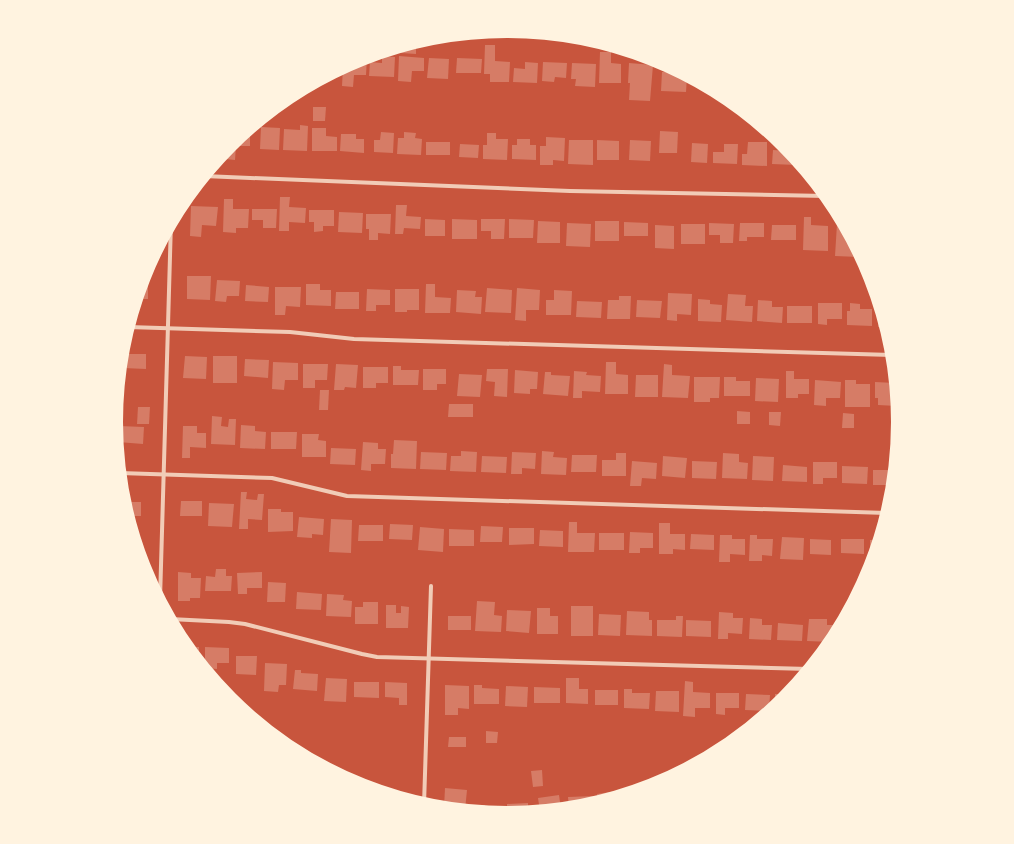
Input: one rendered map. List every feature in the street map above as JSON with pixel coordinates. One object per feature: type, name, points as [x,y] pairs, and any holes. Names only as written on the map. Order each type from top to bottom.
[{"type":"street","points":[[211,176],[570,191],[818,196]]},
{"type":"street","points":[[160,588],[172,234]]},
{"type":"street","points":[[134,327],[290,332],[354,339],[886,355]]},
{"type":"street","points":[[125,473],[272,478],[347,496],[881,513]]},
{"type":"street","points":[[424,798],[431,586]]},
{"type":"street","points":[[177,619],[245,624],[377,657],[802,669]]},
{"type":"building","points":[[485,45],[495,45],[495,61],[510,62],[509,82],[490,82],[490,74],[484,74]]},
{"type":"building","points":[[416,48],[416,54],[401,53],[401,52]]},
{"type":"building","points":[[600,52],[611,52],[611,63],[621,64],[621,83],[599,83]]},
{"type":"building","points":[[399,56],[424,58],[424,71],[412,71],[411,82],[398,81]]},
{"type":"building","points":[[382,57],[395,57],[394,77],[369,76],[370,62],[382,63]]},
{"type":"building","points":[[429,58],[449,59],[448,79],[427,78]]},
{"type":"building","points":[[457,58],[482,59],[481,73],[456,73]]},
{"type":"building","points":[[525,62],[538,63],[537,83],[513,82],[514,68],[525,69]]},
{"type":"building","points":[[543,62],[567,63],[566,78],[555,77],[554,82],[542,81]]},
{"type":"building","points":[[367,63],[366,75],[354,75],[353,87],[342,86],[343,74]]},
{"type":"building","points":[[572,63],[596,64],[595,87],[575,86],[576,79],[571,79]]},
{"type":"building","points":[[629,63],[653,66],[650,101],[629,100],[630,83],[628,83]]},
{"type":"building","points":[[662,72],[667,72],[687,82],[686,92],[661,91]]},
{"type":"building","points":[[313,107],[326,107],[325,121],[313,121]]},
{"type":"building","points":[[300,125],[308,126],[307,151],[283,150],[284,129],[300,130]]},
{"type":"building","points":[[261,127],[280,128],[279,150],[260,149]]},
{"type":"building","points":[[312,128],[326,128],[326,136],[337,137],[337,151],[312,151]]},
{"type":"building","points":[[660,131],[678,132],[677,153],[659,153]]},
{"type":"building","points":[[381,132],[394,133],[393,153],[374,152],[374,140],[380,140]]},
{"type":"building","points":[[404,132],[416,133],[415,138],[422,139],[421,155],[397,154],[398,138],[404,138]]},
{"type":"building","points":[[487,133],[496,133],[496,139],[508,139],[507,160],[483,159],[483,145],[487,145]]},
{"type":"building","points":[[341,134],[356,134],[356,139],[364,139],[364,153],[340,151]]},
{"type":"building","points":[[250,136],[250,146],[239,146]]},
{"type":"building","points":[[546,137],[565,138],[564,161],[553,160],[553,165],[540,165],[540,146],[546,146]]},
{"type":"building","points":[[517,139],[530,139],[530,145],[536,145],[536,160],[512,159],[512,145],[517,145]]},
{"type":"building","points":[[569,140],[593,140],[593,165],[568,164]]},
{"type":"building","points":[[597,140],[619,141],[619,160],[597,160]]},
{"type":"building","points":[[630,140],[651,141],[650,161],[629,160]]},
{"type":"building","points":[[426,142],[450,142],[450,155],[426,155]]},
{"type":"building","points":[[748,142],[767,142],[767,166],[742,165],[742,154],[747,154]]},
{"type":"building","points":[[692,143],[708,144],[707,163],[691,162]]},
{"type":"building","points":[[460,144],[479,145],[478,158],[459,157]]},
{"type":"building","points":[[724,144],[738,144],[737,164],[713,163],[713,152],[724,152]]},
{"type":"building","points":[[236,149],[235,160],[226,159]]},
{"type":"building","points":[[773,150],[779,150],[793,165],[772,164]]},
{"type":"building","points":[[280,197],[290,197],[289,207],[306,208],[305,223],[289,222],[289,231],[279,231]]},
{"type":"building","points":[[224,199],[233,199],[233,209],[249,209],[248,228],[236,228],[236,233],[223,232]]},
{"type":"building","points":[[396,205],[407,205],[406,216],[421,217],[420,229],[404,228],[403,234],[395,234]]},
{"type":"building","points":[[191,206],[218,207],[216,226],[202,225],[201,237],[190,236]]},
{"type":"building","points":[[252,209],[277,209],[276,228],[263,228],[263,220],[252,220]]},
{"type":"building","points":[[309,210],[334,210],[334,226],[323,226],[323,231],[314,232],[314,222],[309,222]]},
{"type":"building","points":[[339,212],[363,213],[362,233],[338,232]]},
{"type":"building","points":[[366,214],[391,214],[390,234],[378,233],[378,240],[369,240],[369,229],[366,229]]},
{"type":"building","points":[[804,217],[811,217],[811,225],[828,226],[828,251],[803,250]]},
{"type":"building","points":[[425,219],[445,220],[445,236],[425,236]]},
{"type":"building","points":[[452,219],[477,220],[477,239],[452,239]]},
{"type":"building","points":[[481,219],[505,219],[504,239],[491,239],[491,231],[481,231]]},
{"type":"building","points":[[509,219],[534,220],[533,238],[509,238]]},
{"type":"building","points":[[538,221],[560,222],[560,243],[537,243]]},
{"type":"building","points":[[595,221],[619,221],[619,241],[595,241]]},
{"type":"building","points":[[624,222],[648,223],[648,236],[624,236]]},
{"type":"building","points":[[567,223],[591,224],[590,247],[566,246]]},
{"type":"building","points":[[709,223],[734,224],[733,243],[720,243],[720,235],[709,235]]},
{"type":"building","points":[[740,223],[764,223],[764,237],[747,237],[747,241],[739,241]]},
{"type":"building","points":[[681,224],[705,224],[705,244],[681,244]]},
{"type":"building","points":[[655,225],[674,226],[674,249],[655,248]]},
{"type":"building","points":[[772,225],[796,225],[796,240],[771,240]]},
{"type":"building","points":[[837,225],[854,257],[835,256]]},
{"type":"building","points":[[187,276],[211,276],[210,300],[187,299]]},
{"type":"building","points":[[217,280],[240,281],[239,296],[227,296],[226,302],[215,301]]},
{"type":"building","points":[[147,284],[148,284],[148,299],[142,299]]},
{"type":"building","points":[[306,284],[320,284],[320,290],[331,290],[331,306],[306,305]]},
{"type":"building","points":[[426,284],[435,284],[435,297],[451,298],[450,313],[425,313]]},
{"type":"building","points":[[246,285],[269,287],[268,302],[245,301]]},
{"type":"building","points":[[275,287],[301,287],[300,307],[286,306],[285,315],[275,315]]},
{"type":"building","points":[[487,288],[512,290],[511,313],[485,312]]},
{"type":"building","points":[[517,288],[540,290],[539,310],[526,310],[526,321],[515,320]]},
{"type":"building","points":[[367,289],[390,290],[390,305],[376,305],[376,311],[366,311]]},
{"type":"building","points":[[395,289],[419,289],[419,310],[395,312]]},
{"type":"building","points":[[457,290],[476,291],[475,297],[482,297],[481,314],[456,312]]},
{"type":"building","points":[[554,290],[572,291],[571,315],[546,315],[546,300],[554,300]]},
{"type":"building","points":[[336,292],[359,292],[359,309],[335,309]]},
{"type":"building","points":[[668,293],[692,294],[691,315],[677,314],[677,321],[667,320]]},
{"type":"building","points":[[728,294],[746,295],[745,306],[753,306],[752,322],[726,320]]},
{"type":"building","points":[[619,296],[631,296],[630,319],[607,319],[608,300],[619,300]]},
{"type":"building","points":[[698,299],[710,300],[710,304],[722,305],[721,322],[698,321]]},
{"type":"building","points":[[637,300],[662,301],[660,318],[636,317]]},
{"type":"building","points":[[758,300],[772,301],[772,307],[783,307],[782,323],[757,321]]},
{"type":"building","points":[[577,301],[602,302],[601,318],[576,317]]},
{"type":"building","points":[[818,303],[842,303],[842,319],[827,319],[827,325],[818,324]]},
{"type":"building","points":[[850,303],[860,304],[860,309],[872,309],[872,326],[847,325],[847,311],[850,311]]},
{"type":"building","points":[[787,306],[812,306],[812,323],[787,323]]},
{"type":"building","points":[[128,354],[146,354],[146,369],[126,368]]},
{"type":"building","points":[[185,356],[207,357],[206,379],[183,378]]},
{"type":"building","points":[[213,356],[237,356],[237,383],[213,383]]},
{"type":"building","points":[[245,359],[269,360],[268,378],[244,376]]},
{"type":"building","points":[[273,362],[298,363],[298,380],[285,380],[284,390],[272,389]]},
{"type":"building","points":[[606,362],[616,362],[616,374],[628,375],[628,394],[605,394]]},
{"type":"building","points":[[303,364],[328,364],[327,380],[315,380],[315,388],[303,388]]},
{"type":"building","points":[[336,364],[358,365],[356,388],[345,387],[344,390],[334,390]]},
{"type":"building","points":[[664,364],[672,365],[672,375],[690,376],[688,398],[662,397]]},
{"type":"building","points":[[393,366],[401,366],[401,370],[419,370],[418,385],[393,385]]},
{"type":"building","points":[[363,367],[388,367],[388,383],[376,383],[376,388],[363,388]]},
{"type":"building","points":[[423,369],[446,369],[446,384],[437,384],[437,390],[423,390]]},
{"type":"building","points":[[487,369],[508,369],[507,397],[494,396],[495,382],[486,381]]},
{"type":"building","points":[[515,370],[538,372],[537,389],[530,389],[530,394],[514,393]]},
{"type":"building","points":[[574,371],[587,372],[586,375],[601,376],[600,392],[582,391],[582,398],[573,398]]},
{"type":"building","points":[[786,371],[794,371],[794,379],[809,379],[809,394],[798,394],[798,398],[786,398]]},
{"type":"building","points":[[545,372],[551,372],[551,375],[570,376],[568,396],[543,394]]},
{"type":"building","points":[[459,374],[482,375],[480,397],[457,396]]},
{"type":"building","points":[[636,375],[658,375],[658,397],[635,397]]},
{"type":"building","points":[[694,377],[720,377],[719,398],[710,398],[710,402],[694,402]]},
{"type":"building","points":[[724,377],[736,377],[736,381],[750,381],[750,396],[724,396]]},
{"type":"building","points":[[756,378],[779,379],[778,402],[755,401]]},
{"type":"building","points":[[815,380],[841,382],[840,398],[826,398],[826,406],[814,405]]},
{"type":"building","points":[[845,380],[856,380],[856,384],[870,384],[870,407],[845,407]]},
{"type":"building","points":[[875,382],[890,383],[891,406],[878,405],[878,398],[875,398]]},
{"type":"building","points":[[320,390],[329,390],[328,410],[319,410]]},
{"type":"building","points":[[449,404],[473,404],[473,417],[448,417]]},
{"type":"building","points":[[138,407],[150,407],[149,424],[137,424]]},
{"type":"building","points":[[737,411],[750,412],[750,424],[737,424]]},
{"type":"building","points":[[769,412],[781,412],[780,426],[769,425]]},
{"type":"building","points":[[843,413],[854,414],[854,428],[842,428]]},
{"type":"building","points":[[212,416],[222,417],[221,426],[228,427],[229,419],[236,419],[235,445],[211,444]]},
{"type":"building","points":[[241,425],[255,426],[255,431],[266,432],[265,449],[240,448]]},
{"type":"building","points":[[122,426],[144,427],[143,444],[123,442]]},
{"type":"building","points":[[183,426],[197,426],[197,433],[206,433],[206,448],[190,447],[190,458],[182,458]]},
{"type":"building","points":[[271,432],[297,432],[296,449],[271,449]]},
{"type":"building","points":[[302,434],[319,434],[318,440],[326,441],[326,457],[302,457]]},
{"type":"building","points":[[394,440],[417,441],[416,469],[391,468],[391,454],[393,454]]},
{"type":"building","points":[[363,442],[378,443],[378,449],[386,449],[385,464],[371,464],[371,471],[361,470]]},
{"type":"building","points":[[331,448],[356,449],[355,465],[330,464]]},
{"type":"building","points":[[461,451],[477,452],[476,472],[450,471],[451,456],[461,456]]},
{"type":"building","points":[[542,451],[554,452],[553,457],[567,458],[566,475],[541,474]]},
{"type":"building","points":[[421,452],[447,453],[446,470],[420,469]]},
{"type":"building","points":[[512,452],[536,453],[535,469],[522,468],[522,474],[511,474]]},
{"type":"building","points":[[616,453],[626,453],[626,476],[602,476],[602,460],[616,460]]},
{"type":"building","points":[[723,453],[739,454],[739,462],[748,463],[747,479],[722,478]]},
{"type":"building","points":[[572,455],[597,455],[596,472],[571,472]]},
{"type":"building","points":[[482,456],[507,457],[506,473],[481,472]]},
{"type":"building","points":[[663,456],[687,458],[685,478],[662,476]]},
{"type":"building","points":[[753,456],[774,457],[773,481],[752,480]]},
{"type":"building","points":[[632,461],[657,463],[656,479],[642,478],[641,486],[630,486]]},
{"type":"building","points":[[692,461],[717,462],[716,479],[692,478]]},
{"type":"building","points":[[813,462],[837,462],[837,478],[823,478],[823,484],[813,484]]},
{"type":"building","points":[[783,465],[807,467],[807,482],[782,481]]},
{"type":"building","points":[[842,466],[868,467],[867,484],[842,483]]},
{"type":"building","points":[[873,470],[889,470],[887,485],[873,485]]},
{"type":"building","points":[[241,492],[247,492],[246,499],[257,500],[258,494],[264,494],[262,520],[248,519],[248,529],[239,529]]},
{"type":"building","points":[[181,501],[202,501],[202,516],[180,516]]},
{"type":"building","points":[[130,502],[141,502],[141,516],[134,516]]},
{"type":"building","points":[[209,503],[234,504],[232,527],[208,526]]},
{"type":"building","points":[[268,509],[281,509],[281,512],[293,512],[293,531],[268,532]]},
{"type":"building","points":[[299,517],[324,519],[323,535],[312,534],[312,538],[297,537]]},
{"type":"building","points":[[331,519],[352,520],[351,553],[329,552]]},
{"type":"building","points":[[569,522],[577,522],[577,533],[595,533],[594,552],[568,552]]},
{"type":"building","points":[[659,523],[670,523],[670,534],[685,534],[685,550],[673,549],[673,554],[659,554]]},
{"type":"building","points":[[390,524],[413,525],[412,540],[389,539]]},
{"type":"building","points":[[359,525],[383,525],[383,541],[358,541]]},
{"type":"building","points":[[481,526],[503,527],[502,542],[480,542]]},
{"type":"building","points":[[420,527],[444,529],[443,552],[418,550]]},
{"type":"building","points":[[509,528],[534,528],[534,544],[509,545]]},
{"type":"building","points":[[449,529],[474,530],[474,546],[449,546]]},
{"type":"building","points":[[540,530],[563,531],[563,547],[539,546]]},
{"type":"building","points":[[630,532],[653,533],[653,548],[640,548],[640,553],[629,553]]},
{"type":"building","points":[[599,533],[624,533],[624,550],[599,550]]},
{"type":"building","points":[[691,534],[714,535],[714,550],[690,549]]},
{"type":"building","points":[[720,535],[732,535],[732,539],[745,539],[745,555],[730,554],[730,562],[719,562]]},
{"type":"building","points":[[750,535],[757,535],[757,539],[773,539],[772,556],[762,555],[762,561],[749,561]]},
{"type":"building","points":[[782,537],[804,538],[803,560],[780,559]]},
{"type":"building","points":[[810,539],[831,540],[831,555],[810,554]]},
{"type":"building","points":[[841,539],[864,539],[864,554],[841,553]]},
{"type":"building","points":[[870,540],[874,540],[872,546],[870,551]]},
{"type":"building","points":[[216,569],[226,569],[226,576],[232,576],[231,591],[205,591],[206,576],[215,577]]},
{"type":"building","points":[[178,572],[191,573],[191,578],[201,578],[200,598],[190,598],[190,601],[178,601]]},
{"type":"building","points":[[262,572],[262,588],[247,588],[247,594],[238,594],[237,573]]},
{"type":"building","points":[[268,582],[286,583],[285,602],[267,602]]},
{"type":"building","points":[[297,592],[322,594],[321,610],[296,609]]},
{"type":"building","points":[[327,594],[344,595],[343,600],[352,601],[351,617],[326,616]]},
{"type":"building","points":[[477,601],[495,602],[494,615],[502,616],[501,632],[475,631]]},
{"type":"building","points":[[363,602],[378,602],[378,624],[355,624],[355,607],[363,607]]},
{"type":"building","points":[[386,605],[396,605],[396,613],[401,613],[401,606],[409,607],[408,628],[386,628]]},
{"type":"building","points":[[571,606],[593,606],[593,636],[571,636]]},
{"type":"building","points":[[537,608],[550,608],[550,616],[558,616],[558,634],[537,634]]},
{"type":"building","points":[[507,610],[531,611],[529,633],[506,631]]},
{"type":"building","points":[[627,611],[649,612],[649,620],[652,620],[652,636],[626,635]]},
{"type":"building","points":[[719,612],[733,613],[733,618],[743,618],[742,634],[728,633],[728,639],[718,639]]},
{"type":"building","points":[[599,614],[621,615],[620,636],[598,635]]},
{"type":"building","points":[[448,616],[471,616],[471,630],[448,630]]},
{"type":"building","points":[[676,616],[683,616],[682,637],[657,636],[657,620],[676,620]]},
{"type":"building","points":[[750,618],[762,619],[762,625],[772,625],[771,640],[749,639]]},
{"type":"building","points":[[809,619],[827,619],[827,625],[833,625],[823,642],[807,641]]},
{"type":"building","points":[[686,620],[711,621],[711,637],[686,636]]},
{"type":"building","points":[[778,623],[803,625],[802,641],[777,640]]},
{"type":"building","points":[[205,647],[229,648],[229,663],[217,663],[217,669],[212,669],[205,660]]},
{"type":"building","points":[[236,656],[257,656],[256,675],[236,674]]},
{"type":"building","points":[[265,663],[287,664],[286,685],[279,685],[278,692],[264,691]]},
{"type":"building","points":[[295,670],[301,670],[301,673],[318,674],[317,691],[293,689]]},
{"type":"building","points":[[326,678],[347,679],[346,702],[324,701]]},
{"type":"building","points":[[566,678],[579,678],[579,689],[588,689],[588,704],[566,703]]},
{"type":"building","points":[[685,681],[693,682],[693,692],[710,693],[710,708],[695,708],[695,717],[683,716]]},
{"type":"building","points":[[354,682],[379,682],[379,698],[354,697]]},
{"type":"building","points":[[385,682],[407,683],[407,705],[399,705],[399,698],[385,697]]},
{"type":"building","points":[[445,685],[469,686],[469,709],[458,708],[458,715],[445,715]]},
{"type":"building","points":[[474,685],[482,685],[482,688],[499,689],[499,704],[474,704]]},
{"type":"building","points":[[506,686],[528,687],[527,707],[505,706]]},
{"type":"building","points":[[534,687],[560,688],[560,703],[534,703]]},
{"type":"building","points":[[624,689],[632,689],[632,693],[650,693],[649,709],[624,708]]},
{"type":"building","points":[[595,690],[618,690],[618,705],[595,705]]},
{"type":"building","points":[[656,691],[679,691],[679,712],[655,711]]},
{"type":"building","points":[[716,693],[739,693],[739,708],[725,708],[725,715],[716,714]]},
{"type":"building","points":[[746,694],[770,695],[770,703],[761,711],[745,710]]},
{"type":"building","points":[[486,731],[498,732],[497,743],[486,743]]},
{"type":"building","points":[[449,737],[466,737],[466,747],[448,747]]},
{"type":"building","points":[[542,770],[543,786],[533,787],[531,771]]},
{"type":"building","points":[[445,788],[467,790],[466,805],[444,802]]},
{"type":"building","points":[[617,791],[597,796],[597,794]]},
{"type":"building","points":[[559,795],[560,803],[539,805],[538,798]]},
{"type":"building","points":[[594,796],[594,797],[568,802],[568,797]]},
{"type":"building","points":[[528,803],[528,806],[507,807],[507,804]]}]
